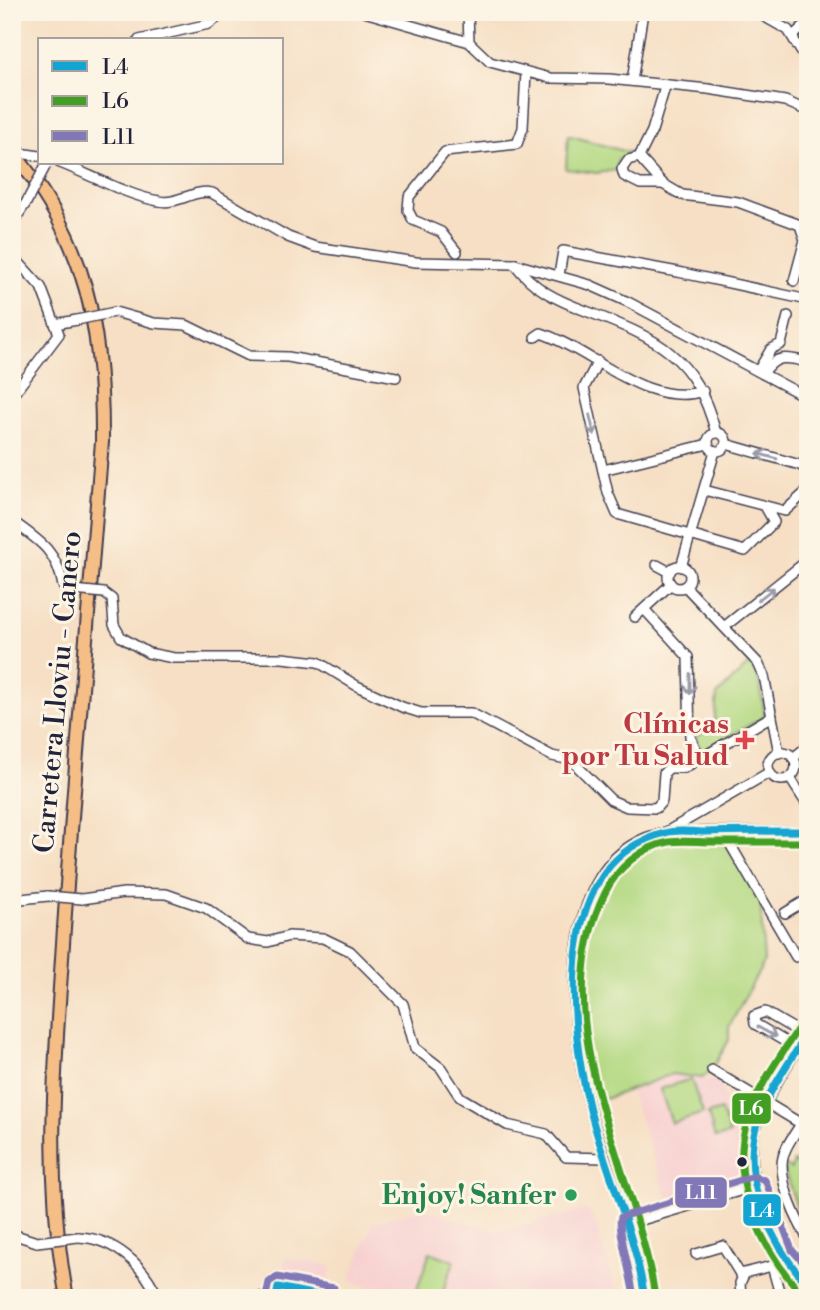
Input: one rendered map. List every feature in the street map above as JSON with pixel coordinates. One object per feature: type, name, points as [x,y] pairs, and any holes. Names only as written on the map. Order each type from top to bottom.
[{"type":"highway","name":"Carretera Lloviu - Canero","points":[[12,152],[41,188],[65,231],[84,276],[98,342],[103,398],[102,442],[74,785],[51,1129],[53,1206],[67,1298]]},
{"type":"street","points":[[148,38],[209,24],[225,12]]},
{"type":"street","points":[[364,12],[469,41],[490,62],[550,78],[632,81],[665,87],[708,89],[785,101],[808,111]]},
{"type":"street","points":[[468,12],[469,41]]},
{"type":"street","points":[[632,81],[643,12]]},
{"type":"street","points":[[756,12],[783,26],[793,36],[808,63]]},
{"type":"street","points":[[793,36],[808,22]]},
{"type":"street","points":[[457,252],[441,232],[413,220],[408,210],[409,197],[445,152],[517,144],[523,128],[526,72]]},
{"type":"street","points":[[663,184],[640,184],[624,176],[622,169],[628,160],[639,157],[652,131],[665,87]]},
{"type":"street","points":[[12,152],[38,155]]},
{"type":"street","points":[[639,157],[663,184],[682,195],[738,202],[800,225],[806,240],[794,281]]},
{"type":"street","points":[[12,224],[46,164]]},
{"type":"street","points":[[63,164],[157,201],[176,200],[203,191],[212,193],[288,237],[315,247],[416,262],[515,264],[559,275],[618,297],[808,398]]},
{"type":"street","points":[[559,275],[563,251],[808,300]]},
{"type":"street","points":[[12,255],[41,287],[59,334],[12,396]]},
{"type":"street","points":[[515,264],[546,293],[621,325],[672,354],[689,369],[703,391],[716,433],[723,436],[726,444]]},
{"type":"street","points":[[531,267],[531,281]]},
{"type":"street","points":[[531,281],[547,272]]},
{"type":"street","points":[[55,324],[115,312],[154,323],[186,325],[249,356],[288,357],[396,377]]},
{"type":"street","points":[[761,372],[771,349],[781,344],[788,316]]},
{"type":"street","points":[[546,335],[671,395],[686,396],[703,391]]},
{"type":"street","points":[[761,372],[774,360],[782,357],[808,362]]},
{"type":"street","points":[[598,362],[584,388],[603,470],[617,514],[745,551],[774,522],[766,508]]},
{"type":"street","points":[[670,572],[681,566],[704,490],[712,447],[710,437],[716,433]]},
{"type":"street","points":[[603,470],[712,447],[721,450],[726,444]]},
{"type":"street","points":[[726,444],[807,469]]},
{"type":"street","points":[[704,490],[785,511],[808,490]]},
{"type":"street","points":[[12,521],[51,552],[59,564],[64,586],[74,590],[104,593],[113,599],[114,625],[121,637],[148,653],[174,658],[282,658],[318,662],[357,686],[402,707],[421,713],[471,713],[552,756],[571,760],[611,800],[627,807],[648,810],[662,801],[664,773],[669,768],[684,768],[772,716]]},
{"type":"street","points":[[724,627],[808,560]]},
{"type":"street","points":[[657,565],[670,572]]},
{"type":"street","points":[[671,584],[678,588],[685,586],[690,575],[681,566]]},
{"type":"street","points":[[670,572],[671,584]]},
{"type":"street","points":[[635,617],[671,584]]},
{"type":"street","points":[[685,586],[758,663],[764,676],[779,752]]},
{"type":"street","points":[[644,609],[688,657],[690,737],[700,758]]},
{"type":"street","points":[[793,758],[808,746]]},
{"type":"street","points":[[779,752],[793,758]]},
{"type":"street","points":[[770,772],[771,758],[779,752]]},
{"type":"street","points":[[770,772],[780,780],[790,778],[796,769],[793,758]]},
{"type":"street","points":[[645,1298],[641,1265],[589,1105],[576,1032],[576,970],[581,922],[593,888],[614,859],[635,842],[666,832],[770,772]]},
{"type":"street","points":[[790,778],[808,806]]},
{"type":"street","points":[[708,810],[699,823],[708,832]]},
{"type":"street","points":[[666,832],[808,831]]},
{"type":"street","points":[[723,832],[796,957]]},
{"type":"street","points":[[12,900],[48,896],[82,899],[124,893],[166,894],[206,908],[248,939],[268,942],[289,936],[323,937],[350,951],[403,1004],[415,1048],[441,1068],[460,1097],[507,1125],[546,1134],[566,1157],[605,1158]]},
{"type":"street","points":[[785,913],[808,899]]},
{"type":"street","points":[[765,1012],[804,1041],[757,1026],[754,1016],[765,1012]]},
{"type":"street","points":[[804,1041],[767,1103],[754,1140],[756,1186],[783,1255],[808,1285]]},
{"type":"street","points":[[712,1070],[804,1126],[782,1164],[796,1215],[808,1239]]},
{"type":"street","points":[[628,1224],[756,1186]]},
{"type":"street","points":[[12,1234],[37,1242],[96,1237],[114,1245],[142,1272],[158,1296],[196,1298]]},
{"type":"street","points":[[695,1254],[723,1246],[740,1274],[772,1266],[783,1255]]},
{"type":"street","points":[[772,1266],[781,1298]]},
{"type":"street","points":[[741,1298],[740,1283],[745,1273]]},
{"type":"street","points":[[260,1298],[278,1287]]},
{"type":"shaded area","points":[[672,1074],[719,1081],[738,1140],[744,1183],[669,1205],[630,1089]]},
{"type":"shaded area","points":[[424,1209],[498,1232],[586,1209],[593,1216],[619,1298],[397,1298],[350,1280],[373,1222]]},
{"type":"shaded area","points":[[286,1258],[331,1266],[325,1298],[275,1298]]},
{"type":"green space","points":[[568,135],[634,154],[618,159],[616,170],[597,173],[566,169]]},
{"type":"green space","points":[[750,663],[759,680],[765,716],[702,752],[694,738],[714,727],[717,695]]},
{"type":"green space","points":[[723,837],[760,895],[764,962],[729,1027],[729,1040],[712,1070],[702,1078],[672,1074],[589,1105],[580,1044],[578,970],[582,934],[590,901],[604,872],[623,851],[631,847],[671,840]]},
{"type":"green space","points":[[691,1079],[703,1113],[672,1123],[660,1089]]},
{"type":"green space","points":[[721,1110],[730,1134],[715,1138],[708,1114]]},
{"type":"green space","points":[[794,1162],[808,1170],[808,1239],[782,1164],[791,1169]]},
{"type":"green space","points":[[430,1252],[454,1261],[441,1298],[416,1292]]},
{"type":"transit line","name":"L4","points":[[645,1298],[634,1250],[590,1110],[582,1074],[574,992],[577,949],[586,910],[603,876],[628,849],[665,833],[808,831]]},
{"type":"transit line","name":"L6","points":[[655,1296],[645,1248],[599,1095],[588,1044],[583,993],[588,942],[610,884],[623,867],[649,849],[680,841],[808,842]]},
{"type":"transit line","name":"L6","points":[[799,1027],[755,1099],[746,1125],[742,1170],[746,1192],[762,1236],[773,1256],[800,1292]]},
{"type":"transit line","name":"L4","points":[[808,1032],[760,1114],[752,1148],[756,1191],[763,1212],[783,1251],[808,1285]]},
{"type":"transit line","name":"L11","points":[[634,1298],[621,1217],[754,1176],[765,1180],[792,1250],[808,1268]]},
{"type":"transit line","name":"L11","points":[[266,1296],[269,1282],[277,1277],[334,1288]]},
{"type":"transit line","name":"L4","points":[[276,1298],[278,1287],[331,1298]]},
{"type":"place","name":"Clínicas por Tu Salud","points":[[745,740]]},
{"type":"place","name":"Enjoy! Sanfer","points":[[571,1195]]}]
